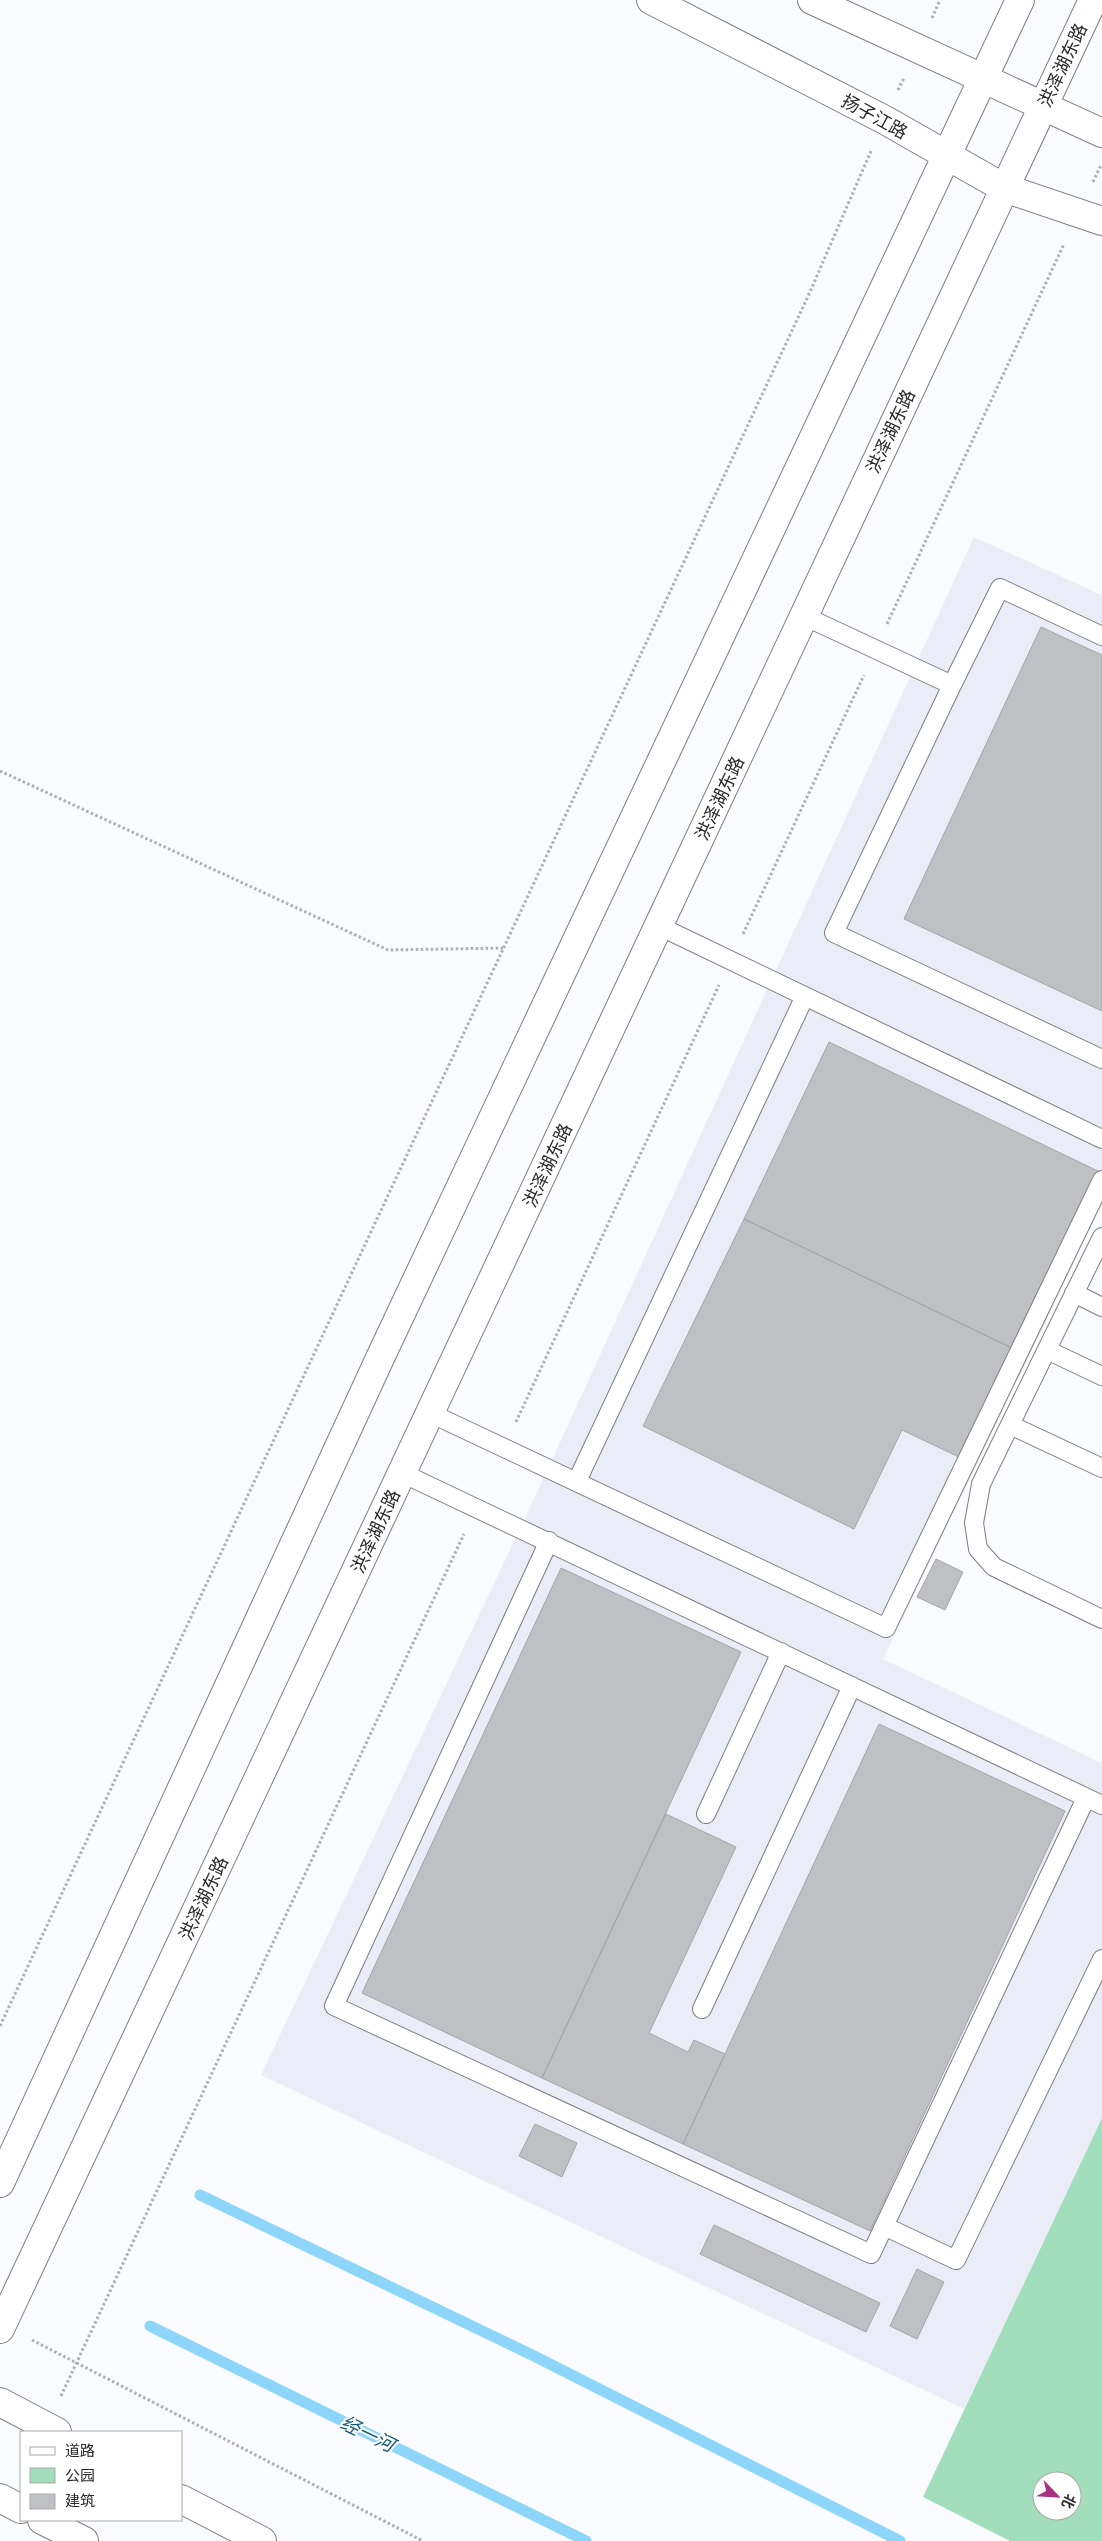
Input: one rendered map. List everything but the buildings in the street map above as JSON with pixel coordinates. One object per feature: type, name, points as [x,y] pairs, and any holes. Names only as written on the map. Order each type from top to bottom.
[{"type":"main road","name":"扬子江路","points":[[651,0],[884,120],[1004,188],[1090,217]]},
{"type":"main road","points":[[812,0],[1102,133]]},
{"type":"main road","points":[[0,2183],[376,1367],[1020,0]]},
{"type":"main road","name":"洪泽湖东路","points":[[1,2327],[1093,0]]},
{"type":"main road","points":[[0,2402],[51,2429]]},
{"type":"main road","points":[[0,2498],[20,2508]]},
{"type":"main road","points":[[182,2500],[262,2541]]},
{"type":"main road","points":[[44,2521],[84,2541]]},
{"type":"lane","points":[[1102,636],[1000,588],[834,933],[1102,1059]]},
{"type":"lane","points":[[804,616],[952,685]]},
{"type":"lane","points":[[658,926],[1102,1139]]},
{"type":"lane","points":[[577,1481],[805,996]]},
{"type":"lane","points":[[430,1414],[577,1481],[886,1628],[1102,1180]]},
{"type":"lane","points":[[1102,1237],[981,1484],[974,1523],[978,1549],[994,1567],[1102,1619]]},
{"type":"lane","points":[[1074,1294],[1102,1307]]},
{"type":"lane","points":[[1047,1350],[1102,1376]]},
{"type":"lane","points":[[1010,1424],[1102,1468]]},
{"type":"lane","points":[[402,1473],[549,1540],[1102,1805]]},
{"type":"lane","points":[[549,1540],[334,2006],[871,2254],[1086,1798]]},
{"type":"lane","points":[[706,1814],[781,1652]]},
{"type":"lane","points":[[702,2009],[852,1686]]},
{"type":"lane","points":[[884,2226],[956,2260],[1102,1959]]},
{"type":"path","points":[[0,2026],[810,292],[884,120],[940,0]]},
{"type":"path","points":[[504,1448],[875,650],[1090,217],[1102,164]]},
{"type":"path","points":[[0,771],[388,950],[504,948]]},
{"type":"path","points":[[51,2429],[77,2363],[476,1507]]},
{"type":"path","points":[[1,2327],[77,2363],[423,2541]]},
{"type":"shaded area","points":[[974,537],[1102,595],[1102,1204],[883,1659],[1102,1763],[1102,2118],[964,2409],[261,2075],[536,1495]]},
{"type":"green space","points":[[1102,2118],[1102,2541],[1010,2541],[923,2497]]},
{"type":"waterway","points":[[200,2195],[534,2356],[900,2541]]},
{"type":"waterway","name":"经一河","points":[[150,2326],[586,2541]]}]
